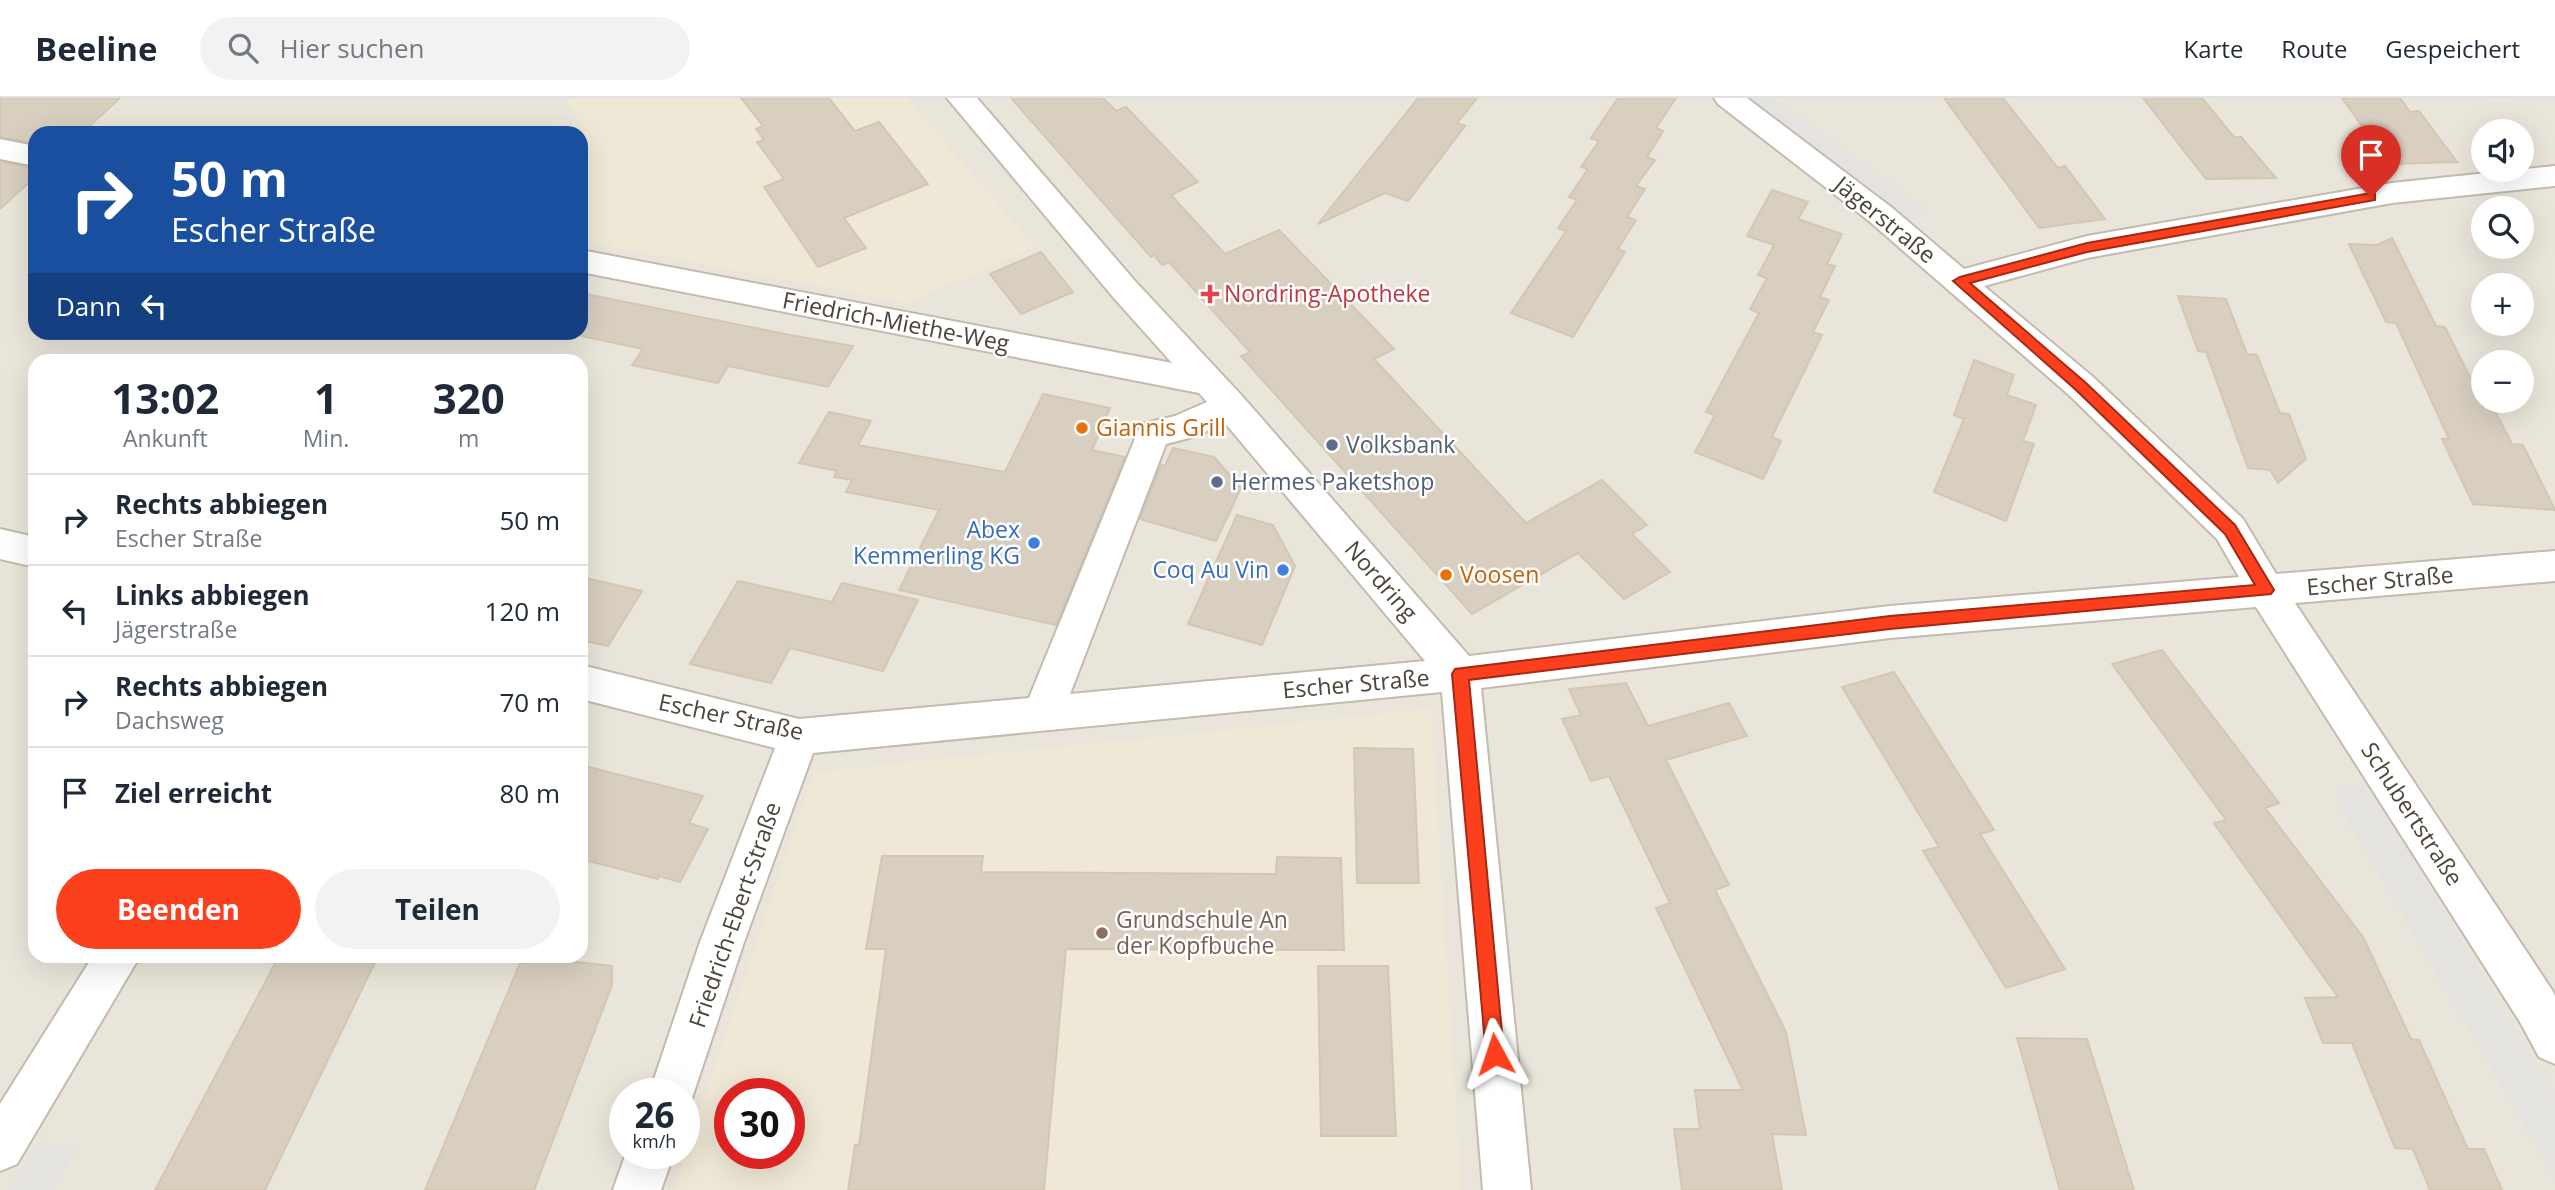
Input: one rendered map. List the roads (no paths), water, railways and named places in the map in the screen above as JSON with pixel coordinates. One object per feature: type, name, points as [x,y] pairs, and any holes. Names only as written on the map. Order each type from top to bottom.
[{"type":"street","name":"Nordring","points":[[961,98],[1124,289],[1221,394],[1460,674]]},
{"type":"street","name":"Jägerstraße","points":[[1728,98],[1880,214],[2081,386],[2230,530],[2266,590]]},
{"type":"street","points":[[0,149],[28,155]]},
{"type":"street","points":[[1960,281],[2087,247],[2392,192],[2555,176]]},
{"type":"street","name":"Friedrich-Miethe-Weg","points":[[588,262],[820,308],[1221,394]]},
{"type":"street","points":[[1042,714],[1153,433],[1181,428],[1221,394]]},
{"type":"street","points":[[0,544],[28,550]]},
{"type":"street","name":"Escher Straße","points":[[588,684],[799,737],[1460,674],[1890,622],[2555,566]]},
{"type":"street","name":"Schubertstraße","points":[[2266,590],[2549,1018]]},
{"type":"street","points":[[1460,674],[1507,1190]]},
{"type":"street","name":"Friedrich-Ebert-Straße","points":[[677,1078],[722,942],[799,737]]},
{"type":"street","points":[[0,1147],[114,963]]},
{"type":"street","points":[[637,1190],[644,1169]]},
{"type":"place","name":"Nordring-Apotheke","points":[[1210,294]]},
{"type":"place","name":"Giannis Grill","points":[[1082,428]]},
{"type":"place","name":"Volksbank","points":[[1332,445]]},
{"type":"place","name":"Hermes Paketshop","points":[[1217,482]]},
{"type":"place","name":"Abex Kemmerling KG","points":[[1034,543]]},
{"type":"place","name":"Coq Au Vin","points":[[1283,570]]},
{"type":"place","name":"Voosen","points":[[1446,575]]},
{"type":"place","name":"Grundschule An der Kopfbuche","points":[[1102,933]]}]
